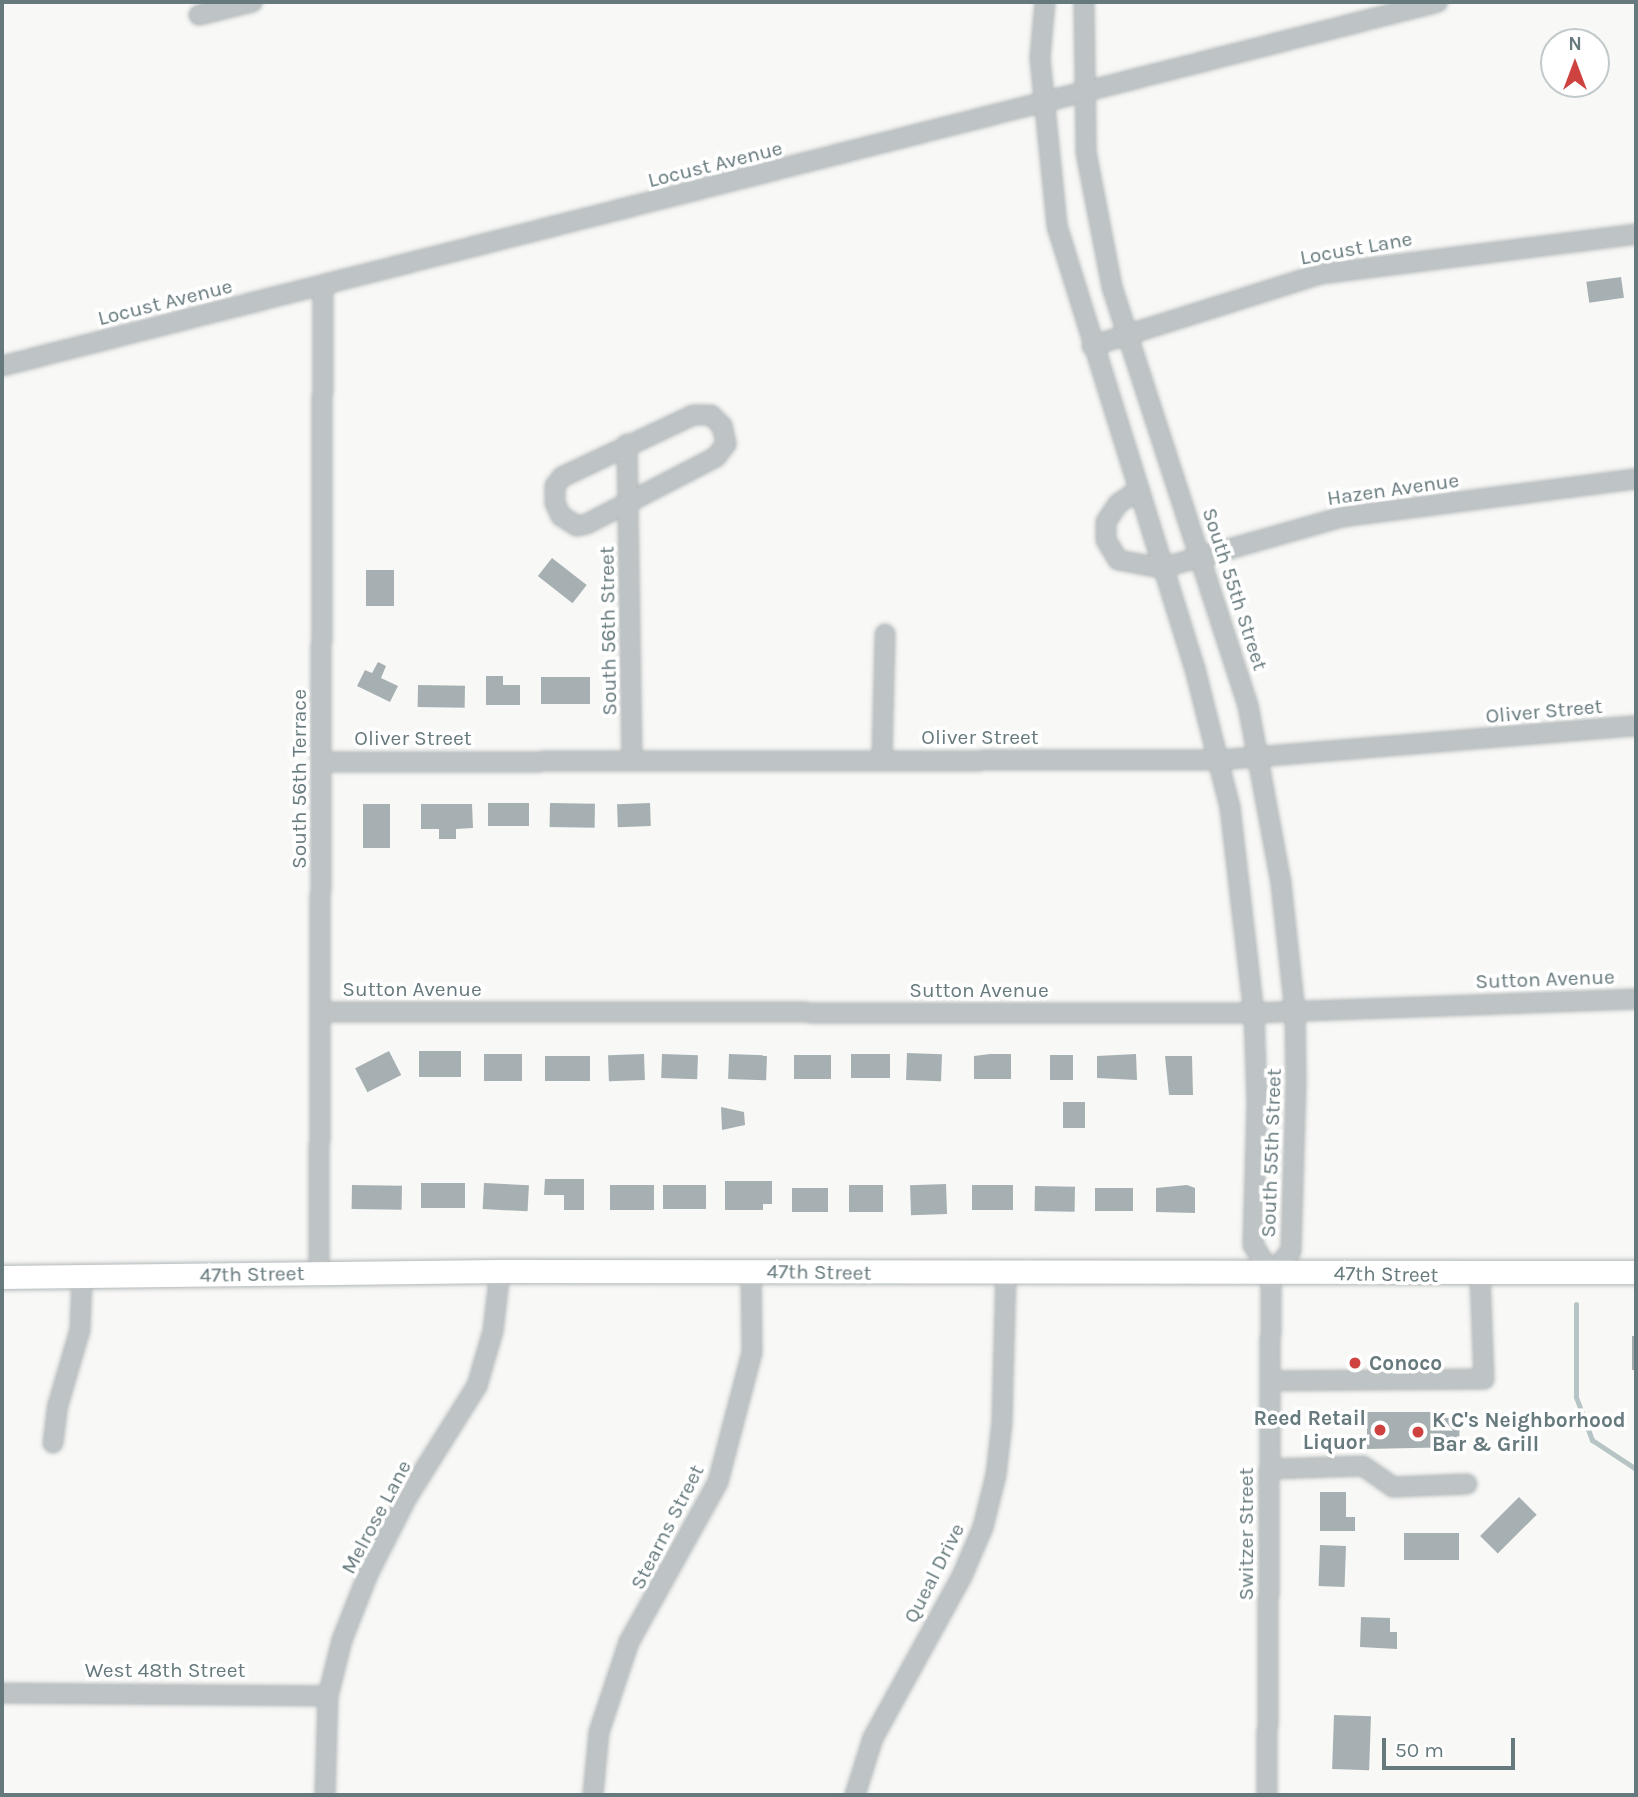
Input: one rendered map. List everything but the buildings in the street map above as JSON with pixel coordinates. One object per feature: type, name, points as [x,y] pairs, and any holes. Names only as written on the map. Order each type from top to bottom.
[{"type":"main road","name":"47th Street","points":[[2,1278],[500,1270],[1006,1274],[1636,1272]]},
{"type":"street","points":[[199,15],[252,2]]},
{"type":"street","name":"South 55th Street","points":[[1045,2],[1041,58],[1057,226],[1219,760],[1241,884],[1254,1013],[1257,1103],[1253,1245],[1271,1273],[1291,1251],[1295,1011],[1281,883],[1260,758],[1248,705],[1112,287],[1094,201],[1083,95],[1084,2]]},
{"type":"street","name":"Locust Avenue","points":[[2,366],[1083,95],[1438,2]]},
{"type":"street","name":"Locust Lane","points":[[1092,346],[1342,270],[1636,234]]},
{"type":"street","name":"South 56th Terrace","points":[[320,1273],[323,286]]},
{"type":"street","name":"South 56th Street","points":[[693,415],[711,415],[722,426],[726,444],[696,469],[628,502],[577,526],[561,516],[555,503],[555,486],[562,477],[693,415]]},
{"type":"street","name":"South 56th Street","points":[[627,444],[632,760]]},
{"type":"street","name":"Hazen Avenue","points":[[1162,568],[1342,517],[1636,479]]},
{"type":"street","points":[[1137,491],[1118,504],[1107,522],[1106,540],[1118,560],[1162,568]]},
{"type":"street","points":[[882,759],[885,634]]},
{"type":"street","name":"Oliver Street","points":[[322,762],[1219,760],[1636,726]]},
{"type":"street","name":"Sutton Avenue","points":[[321,1012],[1254,1013],[1636,999]]},
{"type":"street","name":"Melrose Lane","points":[[325,1795],[328,1696],[342,1640],[368,1574],[406,1499],[477,1386],[493,1331],[500,1270]]},
{"type":"street","name":"Stearns Street","points":[[593,1795],[599,1732],[629,1642],[692,1535],[722,1469],[752,1352],[751,1271]]},
{"type":"street","name":"Switzer Street","points":[[1267,1795],[1271,1273]]},
{"type":"street","name":"Queal Drive","points":[[855,1795],[873,1738],[961,1576],[983,1527],[1002,1432],[1006,1274]]},
{"type":"street","points":[[1270,1381],[1484,1379],[1480,1274]]},
{"type":"street","points":[[53,1443],[58,1405],[80,1330],[82,1277]]},
{"type":"street","points":[[1270,1468],[1363,1466],[1393,1487],[1467,1485]]},
{"type":"street","name":"West 48th Street","points":[[2,1693],[328,1696]]},
{"type":"waterway","points":[[1576,1304],[1576,1397],[1592,1440],[1636,1469]]},
{"type":"place","name":"Conoco","points":[[1355,1363]]},
{"type":"place","name":"Reed Retail Liquor","points":[[1380,1430]]},
{"type":"place","name":"K C's Neighborhood Bar & Grill","points":[[1418,1432]]}]
